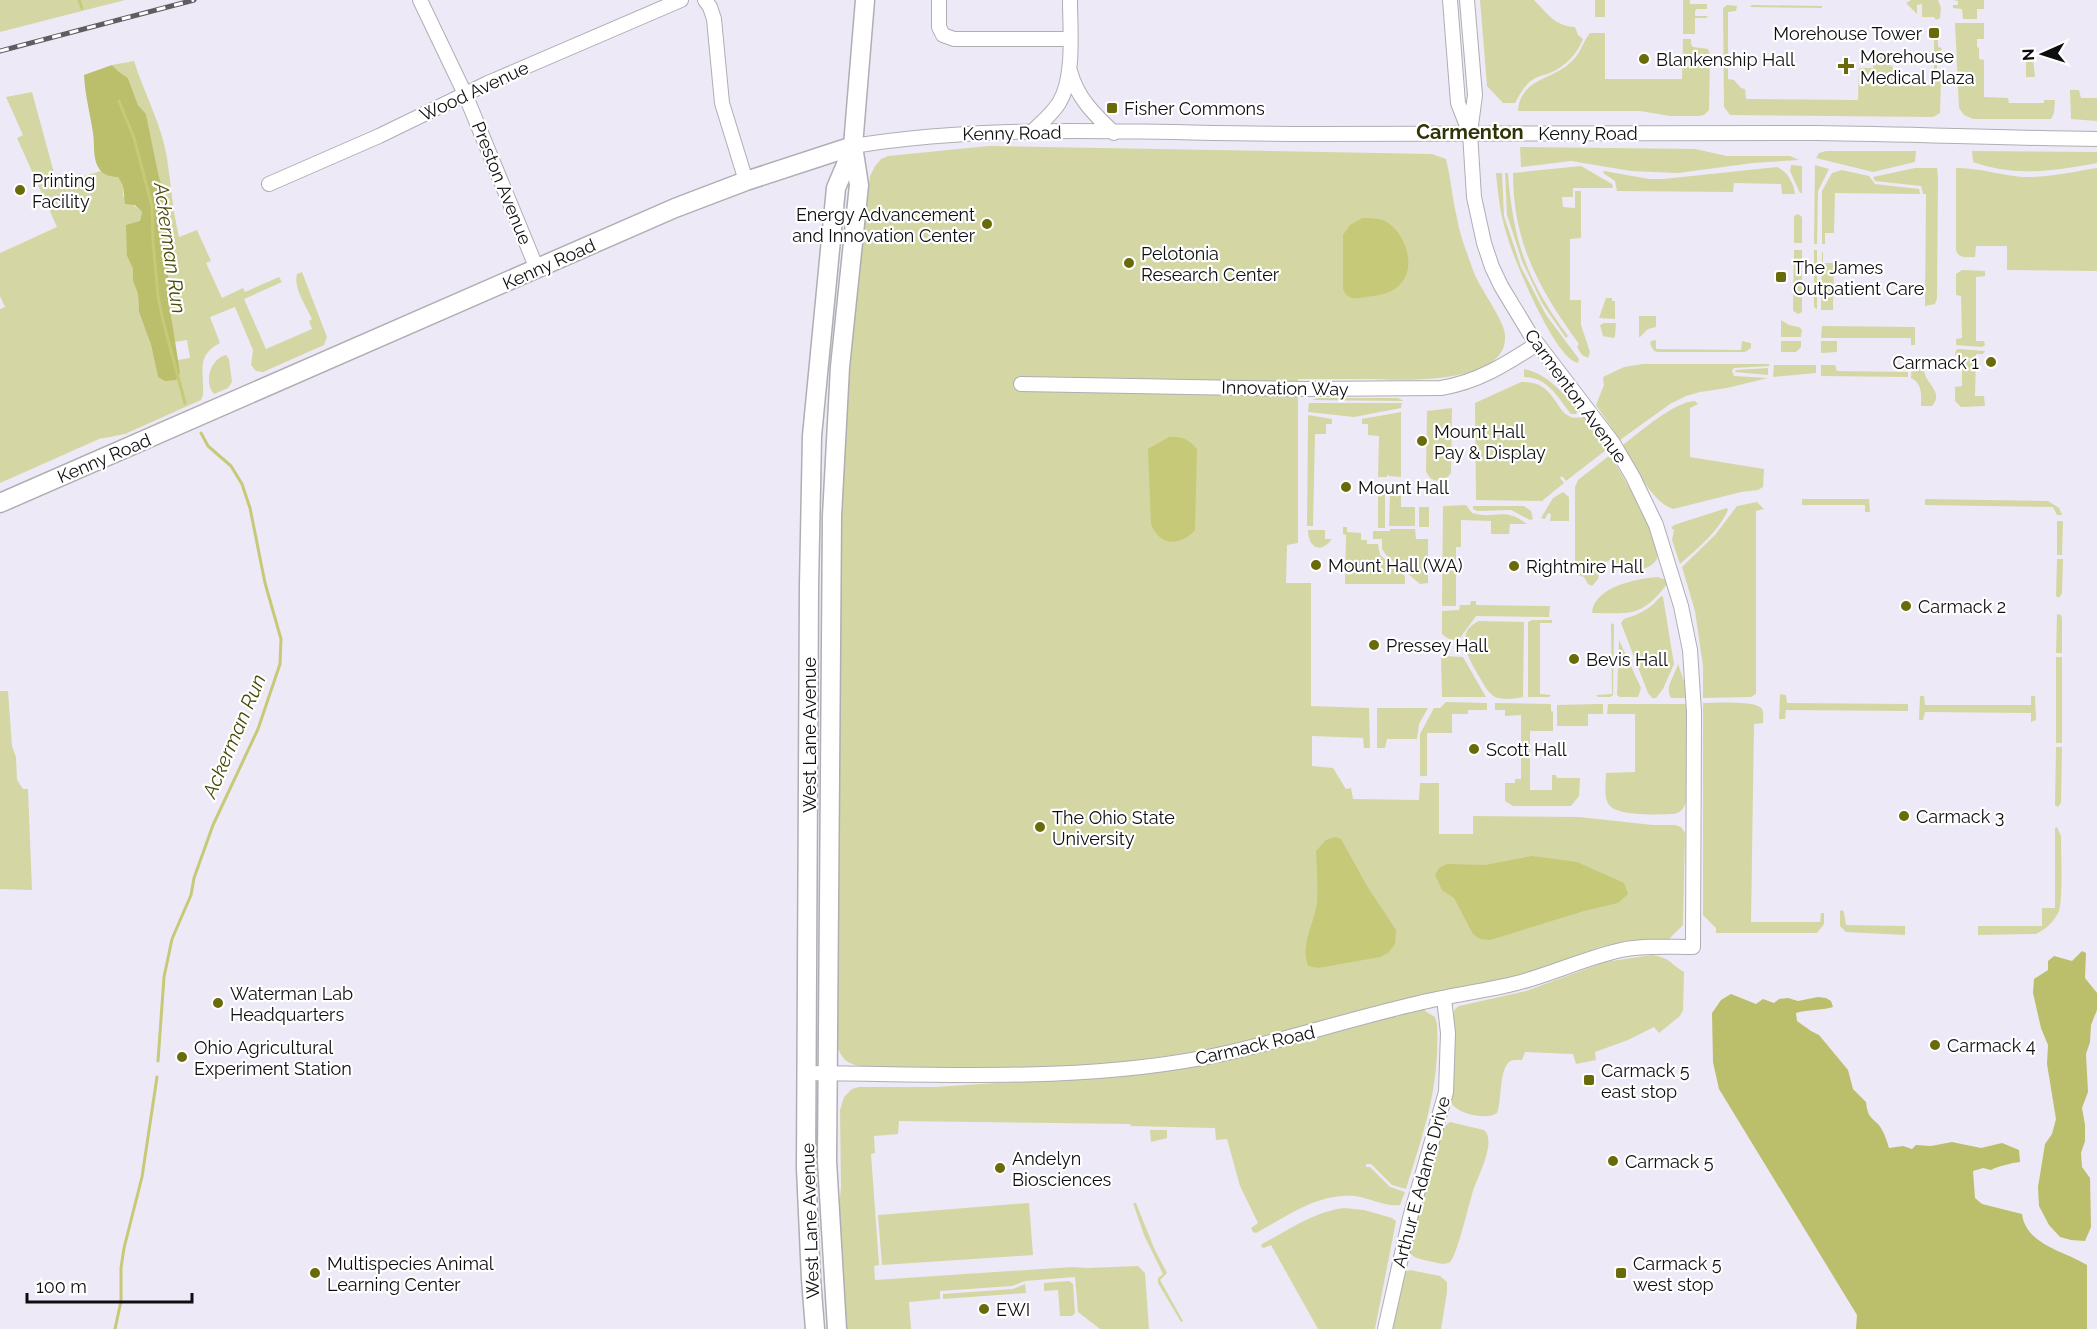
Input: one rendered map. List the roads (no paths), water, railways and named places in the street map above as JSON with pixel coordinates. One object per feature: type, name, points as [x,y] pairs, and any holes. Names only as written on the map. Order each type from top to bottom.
[{"type":"main road","name":"West Lane Avenue","points":[[837,1329],[828,1170],[827,1074],[832,516],[840,366],[859,184],[853,146],[865,0]]},
{"type":"main road","name":"Kenny Road","points":[[0,503],[675,208],[746,181],[853,146]]},
{"type":"main road","name":"West Lane Avenue","points":[[815,1329],[807,1168],[809,586],[812,436],[836,188],[853,146]]},
{"type":"street","name":"Preston Avenue","points":[[420,0],[465,94],[537,269]]},
{"type":"street","name":"Wood Avenue","points":[[269,184],[379,136],[465,94],[681,0]]},
{"type":"street","points":[[705,0],[711,7],[714,19],[722,103],[746,181]]},
{"type":"street","points":[[939,0],[939,27],[943,35],[954,39],[1070,39]]},
{"type":"street","points":[[1033,131],[1060,101],[1069,69],[1070,0]]},
{"type":"street","points":[[1450,0],[1458,103],[1470,133]]},
{"type":"street","points":[[1467,0],[1474,95],[1470,133]]},
{"type":"street","points":[[1069,69],[1080,97],[1090,110],[1114,132]]},
{"type":"street","name":"Kenny Road","points":[[853,146],[897,139],[1033,131],[1320,134],[1817,133],[2097,139]]},
{"type":"street","name":"Carmenton Avenue","points":[[1470,133],[1474,197],[1484,243],[1501,286],[1538,344],[1602,429],[1633,477],[1656,525],[1681,606],[1690,650],[1693,702],[1693,947]]},
{"type":"street","name":"Innovation Way","points":[[1021,384],[1305,389],[1441,388],[1461,385],[1482,377],[1538,344]]},
{"type":"street","name":"Carmack Road","points":[[807,1073],[1022,1074],[1120,1069],[1220,1054],[1444,998],[1527,980],[1620,950],[1638,947],[1693,947]]},
{"type":"street","name":"Arthur E Adams Drive","points":[[1385,1329],[1405,1239],[1446,1092],[1448,1033],[1444,998]]},
{"type":"waterway","name":"Ackerman Run","points":[[79,0],[82,8]]},
{"type":"waterway","name":"Ackerman Run","points":[[119,101],[134,138],[152,206],[158,296],[185,403]]},
{"type":"waterway","name":"Ackerman Run","points":[[158,1061],[164,977],[172,939],[191,895],[194,878],[213,825],[258,729],[280,664],[281,639],[265,583],[250,508],[242,484],[231,466],[208,446],[201,433]]},
{"type":"waterway","name":"Ackerman Run","points":[[115,1329],[121,1301],[121,1268],[124,1248],[142,1177],[157,1077]]},
{"type":"railway","points":[[0,51],[194,0]]},
{"type":"place","name":"Morehouse Tower","points":[[1934,33]]},
{"type":"place","name":"Blankenship Hall","points":[[1644,59]]},
{"type":"place","name":"Morehouse Medical Plaza","points":[[1846,66]]},
{"type":"place","name":"Fisher Commons","points":[[1112,108]]},
{"type":"place","name":"Printing Facility","points":[[20,190]]},
{"type":"place","name":"Energy Advancement and Innovation Center","points":[[987,224]]},
{"type":"place","name":"Pelotonia Research Center","points":[[1129,263]]},
{"type":"place","name":"The James Outpatient Care","points":[[1781,277]]},
{"type":"place","name":"Carmack 1","points":[[1991,362]]},
{"type":"place","name":"Mount Hall Pay & Display","points":[[1422,441]]},
{"type":"place","name":"Mount Hall","points":[[1346,487]]},
{"type":"place","name":"Mount Hall (WA)","points":[[1316,565]]},
{"type":"place","name":"Rightmire Hall","points":[[1514,566]]},
{"type":"place","name":"Carmack 2","points":[[1906,606]]},
{"type":"place","name":"Pressey Hall","points":[[1374,645]]},
{"type":"place","name":"Bevis Hall","points":[[1574,659]]},
{"type":"place","name":"Scott Hall","points":[[1474,749]]},
{"type":"place","name":"Carmack 3","points":[[1904,816]]},
{"type":"place","name":"The Ohio State University","points":[[1040,827]]},
{"type":"place","name":"Waterman Lab Headquarters","points":[[218,1003]]},
{"type":"place","name":"Carmack 4","points":[[1935,1045]]},
{"type":"place","name":"Ohio Agricultural Experiment Station","points":[[182,1057]]},
{"type":"place","name":"Carmack 5 east stop","points":[[1589,1080]]},
{"type":"place","name":"Carmack 5","points":[[1613,1161]]},
{"type":"place","name":"Andelyn Biosciences","points":[[1000,1168]]},
{"type":"place","name":"Multispecies Animal Learning Center","points":[[315,1273]]},
{"type":"place","name":"Carmack 5 west stop","points":[[1621,1273]]},
{"type":"place","name":"EWI","points":[[984,1309]]},
{"type":"district","name":"Carmenton","points":[[1470,132]]}]
